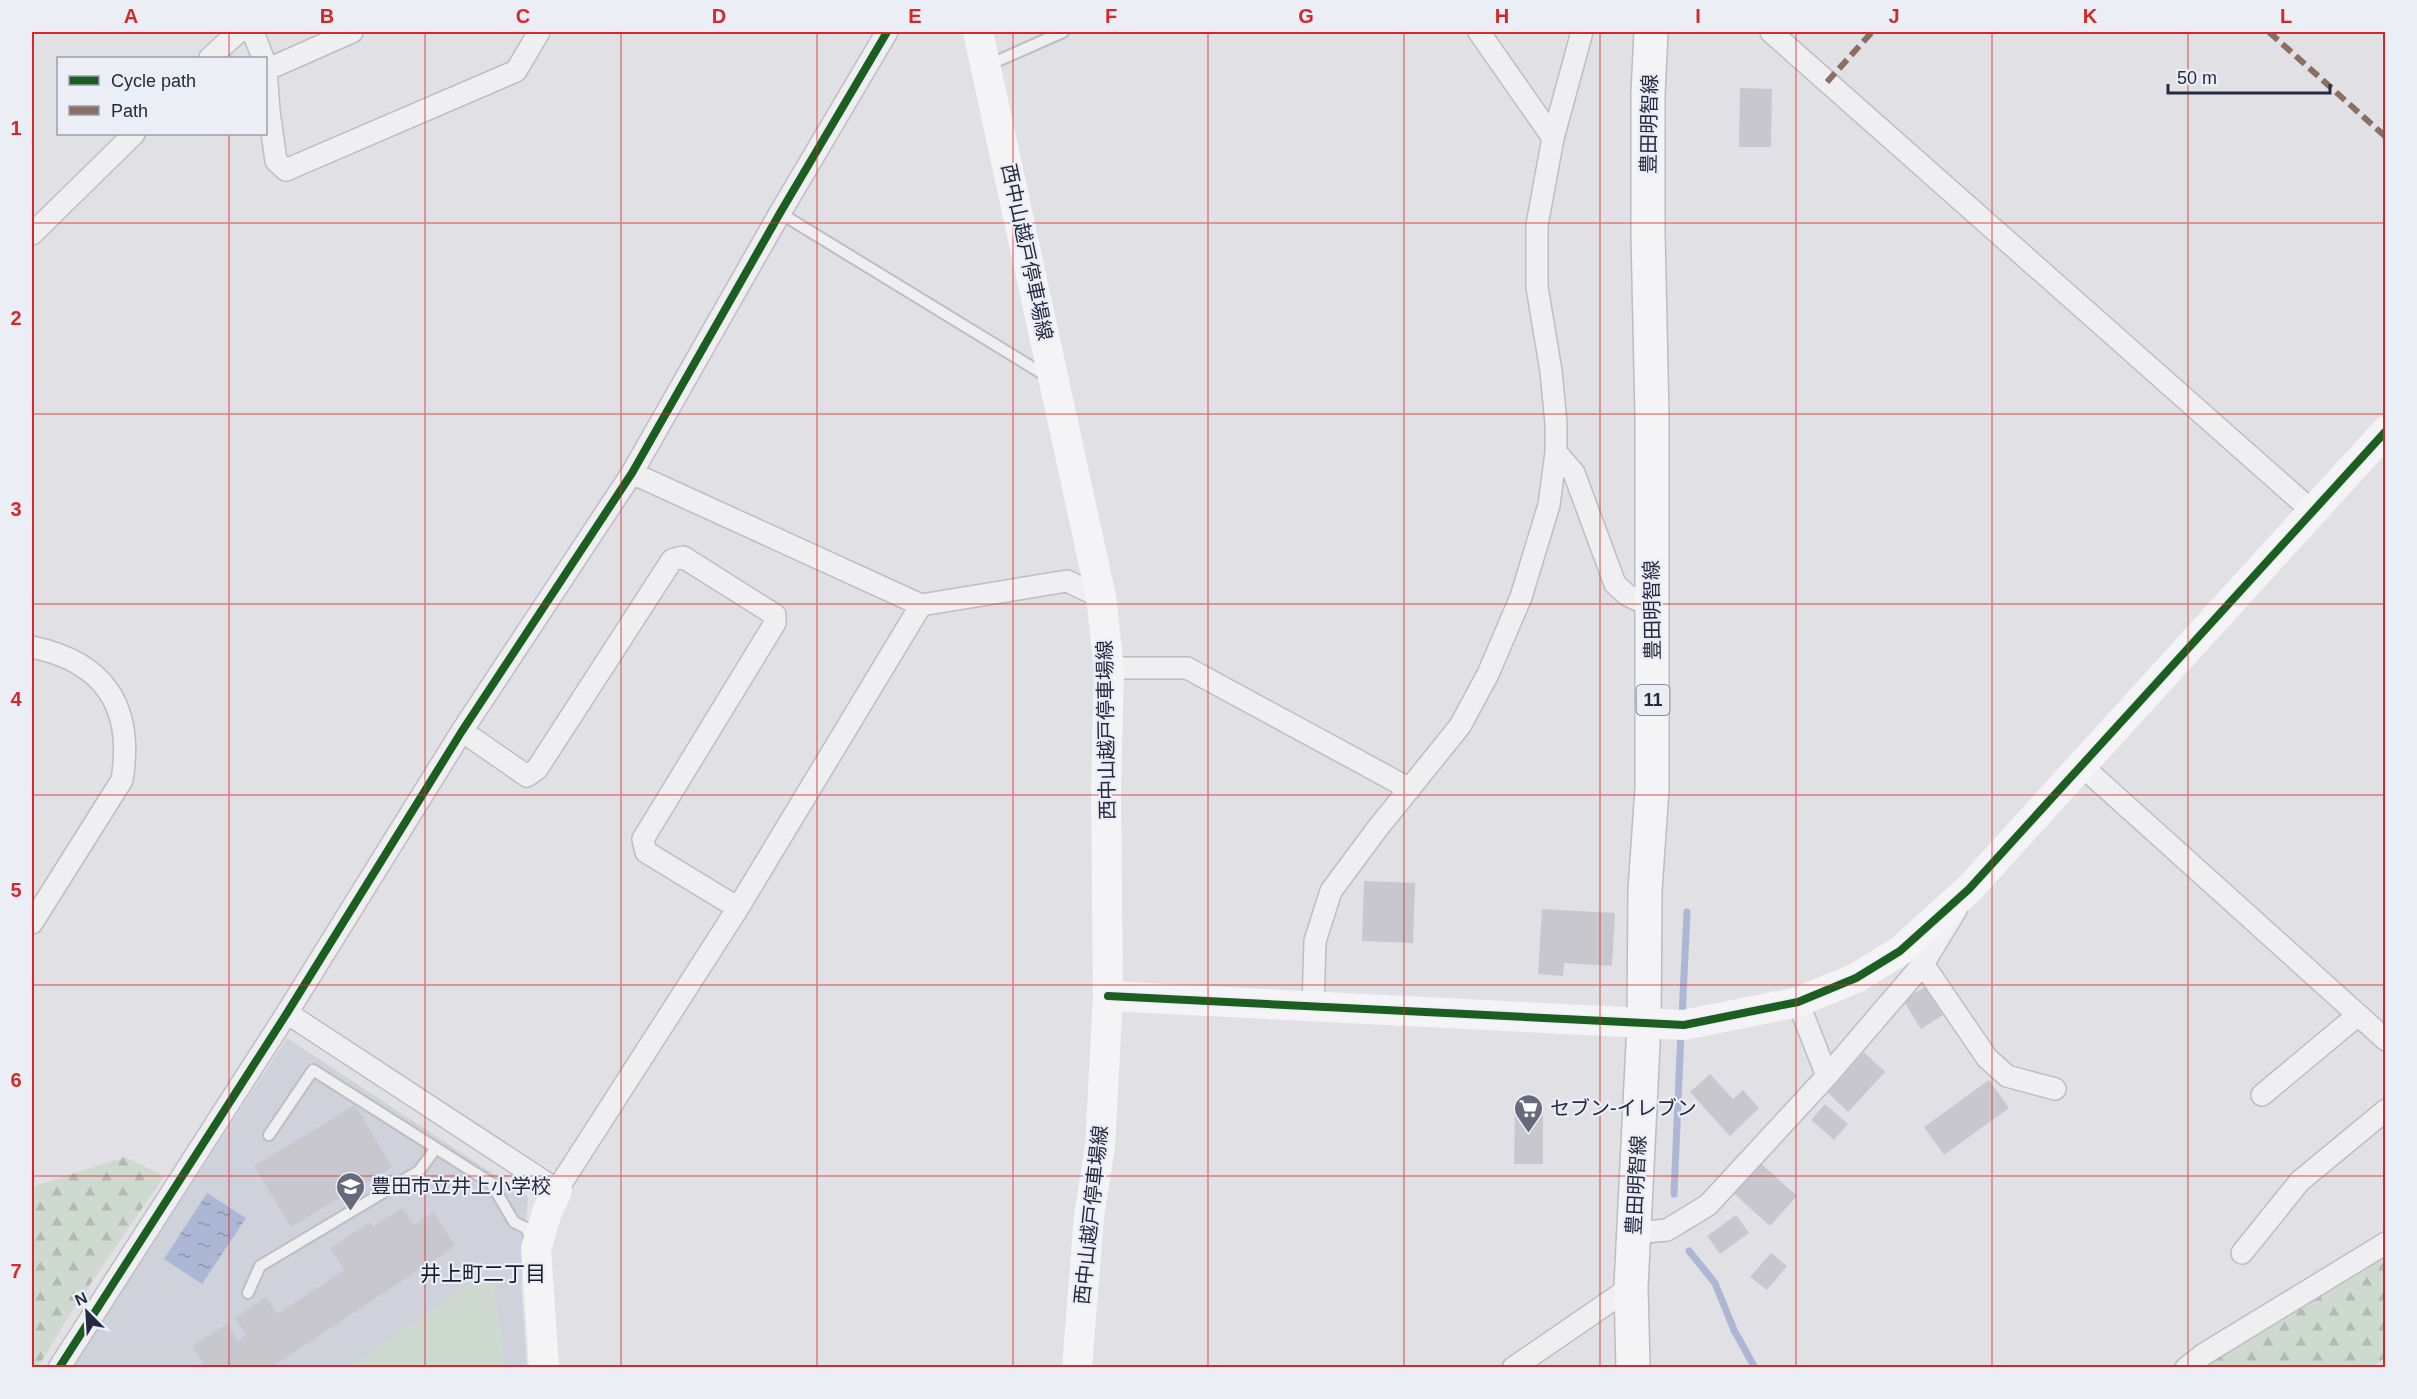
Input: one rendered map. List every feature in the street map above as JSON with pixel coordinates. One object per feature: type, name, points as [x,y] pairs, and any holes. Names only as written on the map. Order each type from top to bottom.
[{"type":"main road","name":"豊田明智線","points":[[1633,1368],[1631,1287],[1644,1024],[1645,890],[1652,789],[1652,404],[1648,233],[1648,94],[1651,32]]},
{"type":"street","points":[[211,57],[238,32]]},
{"type":"street","points":[[253,32],[263,57]]},
{"type":"street","points":[[267,70],[352,32]]},
{"type":"street","points":[[267,90],[276,161],[286,170],[516,71],[539,32]]},
{"type":"street","points":[[59,1368],[287,1013],[462,731],[632,473],[780,213],[887,32]]},
{"type":"street","name":"西中山越戸停車場線","points":[[978,32],[1101,597],[1109,668],[1106,791],[1108,996],[1100,1147],[1089,1216],[1077,1368]]},
{"type":"street","points":[[1479,32],[1553,138]]},
{"type":"street","points":[[1313,1006],[1315,941],[1331,891],[1377,829],[1460,726],[1488,674],[1524,587],[1549,505],[1556,452],[1556,423],[1537,277],[1537,225],[1553,138],[1582,32]]},
{"type":"street","points":[[1771,32],[2312,511]]},
{"type":"street","points":[[32,234],[133,135]]},
{"type":"street","points":[[1108,996],[1684,1025],[1798,1002],[1856,978],[1900,951],[1969,889],[2385,431]]},
{"type":"street","points":[[1556,452],[1574,473],[1615,584],[1627,595],[1653,607]]},
{"type":"street","points":[[632,473],[921,605],[1067,581],[1101,597]]},
{"type":"street","points":[[462,731],[527,776],[537,769],[672,560],[683,557],[775,615],[775,623],[643,839],[646,852],[738,908]]},
{"type":"street","points":[[544,1368],[536,1249],[547,1212],[557,1190],[738,908],[921,605]]},
{"type":"street","points":[[32,647],[59,655],[91,670],[111,695],[125,732],[122,780],[32,923]]},
{"type":"street","points":[[1109,668],[1187,668],[1410,789]]},
{"type":"street","points":[[2082,766],[2385,1040]]},
{"type":"street","points":[[1634,1233],[1667,1230],[1708,1205],[1827,1076],[1923,964],[1969,889]]},
{"type":"street","points":[[1923,964],[1988,1058],[2000,1070],[2007,1076],[2055,1089]]},
{"type":"street","points":[[1798,1002],[1827,1076]]},
{"type":"street","points":[[287,1013],[557,1190]]},
{"type":"street","points":[[2262,1095],[2358,1014]]},
{"type":"street","points":[[2242,1253],[2300,1181],[2385,1110]]},
{"type":"street","points":[[2186,1368],[2204,1354],[2385,1243]]},
{"type":"street","points":[[1513,1368],[1631,1287]]},
{"type":"lane","points":[[986,66],[1063,32]]},
{"type":"lane","points":[[780,213],[1056,382]]},
{"type":"lane","points":[[268,1135],[313,1070],[491,1183],[514,1222],[526,1228],[536,1249]]},
{"type":"lane","points":[[248,1293],[260,1266],[419,1171],[436,1148]]},
{"type":"shaded area","name":"豊田市立井上小学校","points":[[287,1038],[528,1197],[521,1285],[527,1367],[72,1368]]},
{"type":"green space","points":[[125,1157],[164,1176],[72,1311],[38,1367],[32,1367],[32,1187]]},
{"type":"green space","points":[[2385,1252],[2385,1358],[2372,1367],[2192,1368]]},
{"type":"green space","points":[[476,1279],[494,1282],[506,1367],[349,1367]]},
{"type":"water","points":[[207,1193],[246,1218],[202,1284],[164,1259]]},
{"type":"building","points":[[1740,88],[1772,89],[1771,147],[1739,147]]},
{"type":"building","points":[[1364,881],[1415,883],[1413,943],[1362,941]]},
{"type":"building","points":[[1542,909],[1615,913],[1612,966],[1564,963],[1563,976],[1538,974]]},
{"type":"building","points":[[1925,987],[1943,1015],[1921,1029],[1903,1000]]},
{"type":"building","points":[[1864,1052],[1885,1072],[1848,1112],[1827,1092]]},
{"type":"building","points":[[1710,1074],[1733,1099],[1743,1090],[1759,1108],[1730,1136],[1690,1092]]},
{"type":"building","points":[[1989,1080],[2009,1108],[1944,1155],[1924,1127]]},
{"type":"building","name":"セブン-イレブン","points":[[1515,1104],[1543,1104],[1543,1164],[1514,1164]]},
{"type":"building","points":[[1825,1104],[1848,1124],[1834,1140],[1811,1120]]},
{"type":"building","points":[[355,1105],[392,1167],[291,1227],[254,1166]]},
{"type":"building","points":[[1757,1160],[1797,1196],[1770,1226],[1730,1190]]},
{"type":"building","points":[[402,1208],[414,1225],[434,1212],[455,1246],[270,1368],[197,1368],[203,1363],[192,1346],[227,1324],[238,1341],[246,1335],[235,1318],[266,1297],[277,1314],[345,1270],[330,1248],[370,1222],[373,1227]]},
{"type":"building","points":[[1736,1215],[1749,1233],[1720,1254],[1707,1236]]},
{"type":"building","points":[[1771,1253],[1787,1266],[1767,1290],[1750,1277]]},
{"type":"waterway","points":[[1682,1017],[1687,912]]},
{"type":"waterway","points":[[1674,1194],[1681,1031]]},
{"type":"waterway","points":[[1689,1251],[1715,1283],[1734,1330],[1755,1368]]},
{"type":"marked path","points":[[1827,82],[1872,32]]},
{"type":"marked path","points":[[2269,32],[2386,137]]},
{"type":"cycle path","points":[[59,1368],[287,1013],[462,731],[632,473],[780,213],[887,32]]},
{"type":"cycle path","points":[[1108,996],[1684,1025],[1798,1002],[1856,978],[1900,951],[1969,889],[2386,431]]},
{"type":"place","name":"セブン-イレブン","points":[[1529,1134]]},
{"type":"place","name":"豊田市立井上小学校","points":[[350,1212]]},
{"type":"district","name":"井上町二丁目","points":[[483,1273]]}]
